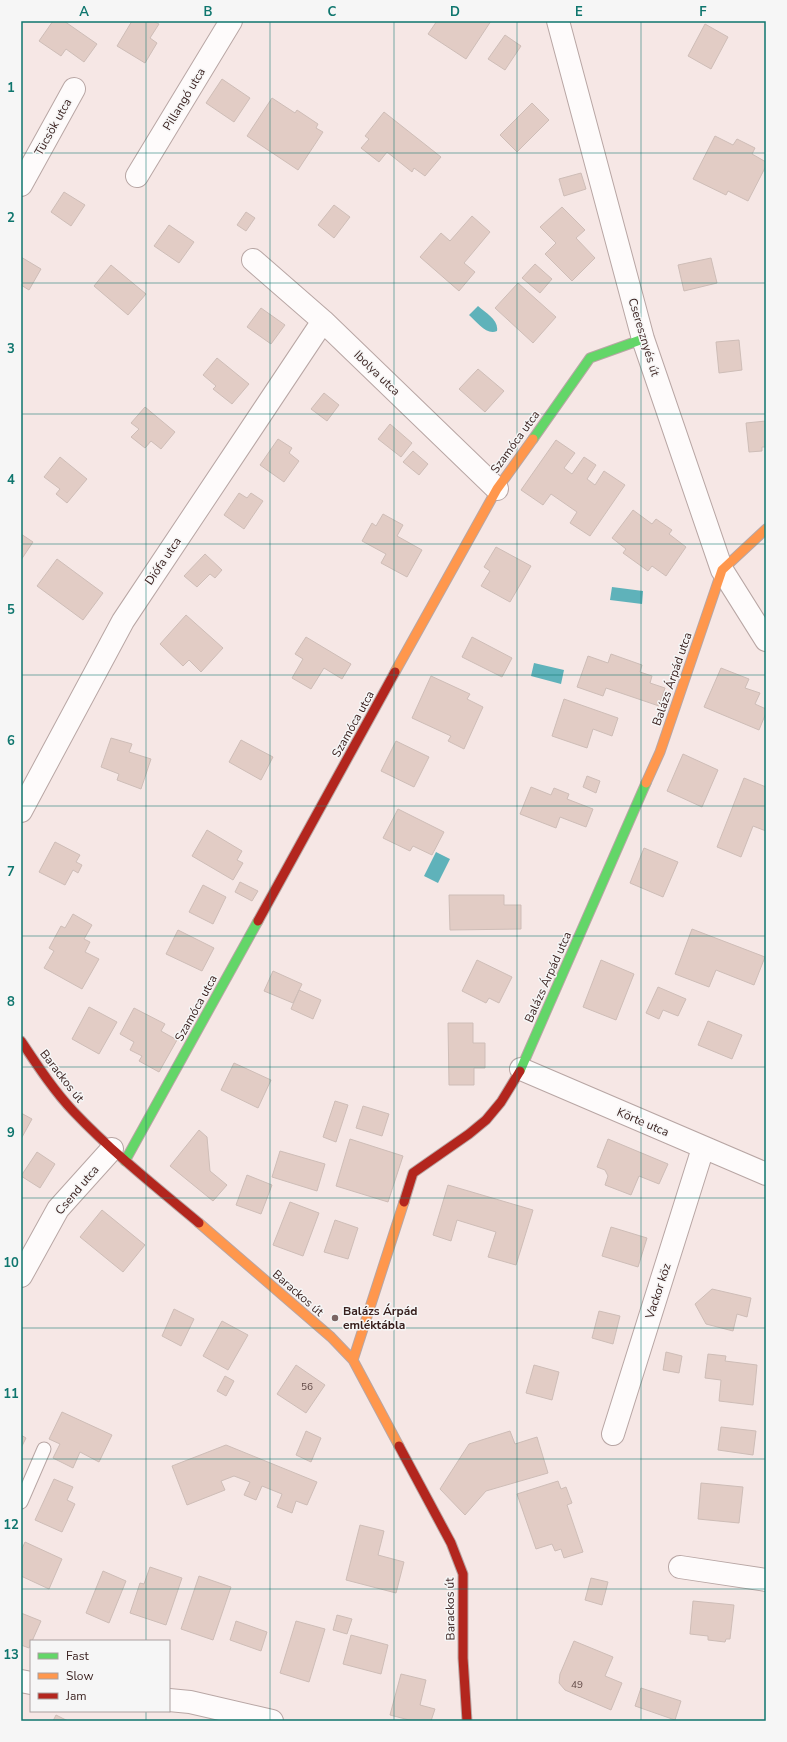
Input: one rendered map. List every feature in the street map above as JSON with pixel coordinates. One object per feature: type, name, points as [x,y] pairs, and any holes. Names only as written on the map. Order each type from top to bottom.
[{"type":"street","name":"Pillangó utca","points":[[137,176],[231,21]]},
{"type":"street","name":"Cseresznyés út","points":[[558,21],[643,339],[722,570],[766,640]]},
{"type":"street","name":"Tücsök utca","points":[[21,185],[74,89]]},
{"type":"street","name":"Ibolya utca","points":[[254,260],[323,321],[497,488]]},
{"type":"street","name":"Diófa utca","points":[[21,811],[123,621],[323,321]]},
{"type":"street","name":"Szamóca utca","points":[[119,1155],[497,488],[590,358],[643,339]]},
{"type":"street","points":[[722,570],[766,529]]},
{"type":"street","name":"Balázs Árpád utca","points":[[353,1360],[413,1173],[431,1158],[447,1150],[486,1120],[507,1094],[521,1069],[660,752],[722,570]]},
{"type":"street","name":"Barackos út","points":[[21,1041],[35,1062],[73,1111],[119,1155],[331,1337],[353,1360],[451,1543],[463,1574],[463,1658],[468,1721]]},
{"type":"street","name":"Körte utca","points":[[521,1069],[766,1174]]},
{"type":"street","name":"Vackor köz","points":[[613,1434],[703,1148]]},
{"type":"street","name":"Csend utca","points":[[21,1276],[58,1209],[119,1155]]},
{"type":"street","points":[[680,1567],[766,1580]]},
{"type":"street","points":[[170,1700],[190,1702],[272,1721]]},
{"type":"lane","points":[[21,1502],[44,1449]]},
{"type":"water","points":[[478,306],[494,320],[497,331],[490,332],[486,330],[469,315]]},
{"type":"water","points":[[612,587],[643,591],[642,604],[610,600]]},
{"type":"water","points":[[534,663],[564,670],[561,684],[531,676]]},
{"type":"water","points":[[436,852],[450,859],[438,883],[424,876]]},
{"type":"building","points":[[53,21],[64,21],[97,44],[84,62],[66,49],[61,56],[39,41]]},
{"type":"building","points":[[132,21],[153,21],[159,24],[150,38],[157,43],[145,63],[117,46]]},
{"type":"building","points":[[437,21],[491,21],[466,59],[428,34]]},
{"type":"building","points":[[705,24],[728,37],[711,69],[688,56]]},
{"type":"building","points":[[505,35],[521,46],[505,70],[488,59]]},
{"type":"building","points":[[222,79],[250,98],[234,122],[206,103]]},
{"type":"building","points":[[272,98],[295,113],[297,110],[318,124],[316,128],[323,132],[298,170],[247,136]]},
{"type":"building","points":[[532,103],[549,120],[517,152],[500,135]]},
{"type":"building","points":[[384,112],[441,157],[425,176],[414,168],[412,172],[387,152],[379,162],[361,148],[369,139],[365,136]]},
{"type":"building","points":[[715,136],[733,145],[737,139],[755,148],[752,154],[766,162],[766,166],[748,201],[728,191],[726,195],[693,179]]},
{"type":"building","points":[[581,173],[586,189],[564,196],[559,179]]},
{"type":"building","points":[[64,192],[85,205],[71,226],[51,212]]},
{"type":"building","points":[[334,205],[350,217],[334,238],[318,225]]},
{"type":"building","points":[[562,207],[585,230],[576,238],[595,258],[572,281],[545,254],[556,243],[540,227]]},
{"type":"building","points":[[246,212],[255,218],[246,231],[237,225]]},
{"type":"building","points":[[472,216],[490,232],[464,263],[475,272],[459,291],[420,257],[441,233],[450,241]]},
{"type":"building","points":[[169,225],[194,242],[179,263],[154,246]]},
{"type":"building","points":[[21,257],[41,269],[29,290],[21,285]]},
{"type":"building","points":[[711,258],[717,283],[684,291],[678,265]]},
{"type":"building","points":[[535,264],[552,279],[540,293],[522,278]]},
{"type":"building","points":[[111,265],[146,294],[128,315],[94,286]]},
{"type":"building","points":[[518,283],[556,317],[533,343],[495,308]]},
{"type":"building","points":[[261,308],[285,325],[271,344],[247,327]]},
{"type":"building","points":[[739,340],[742,370],[719,373],[716,342]]},
{"type":"building","points":[[217,358],[249,384],[232,404],[213,389],[216,386],[203,375]]},
{"type":"building","points":[[478,369],[504,391],[485,412],[459,389]]},
{"type":"building","points":[[324,393],[339,405],[327,421],[311,409]]},
{"type":"building","points":[[145,407],[175,432],[161,449],[151,441],[145,448],[131,437],[139,429],[131,423]]},
{"type":"building","points":[[766,421],[766,447],[762,447],[762,451],[749,452],[746,423]]},
{"type":"building","points":[[390,424],[412,443],[401,457],[378,439]]},
{"type":"building","points":[[278,439],[292,448],[289,453],[299,461],[284,482],[260,465]]},
{"type":"building","points":[[556,440],[575,453],[564,468],[572,474],[584,457],[596,465],[587,479],[595,485],[604,471],[625,485],[590,536],[570,523],[577,512],[551,494],[543,505],[521,490]]},
{"type":"building","points":[[413,451],[428,464],[419,475],[403,462]]},
{"type":"building","points":[[60,457],[87,479],[67,503],[56,494],[60,489],[44,477]]},
{"type":"building","points":[[239,493],[247,498],[251,493],[263,501],[244,529],[224,515]]},
{"type":"building","points":[[633,510],[652,524],[656,519],[672,530],[669,534],[686,547],[666,576],[652,566],[648,571],[623,553],[626,549],[612,538]]},
{"type":"building","points":[[383,514],[403,525],[397,536],[422,550],[407,577],[381,563],[386,554],[362,541],[372,523],[376,526]]},
{"type":"building","points":[[21,534],[33,542],[21,560]]},
{"type":"building","points":[[496,547],[531,566],[510,602],[481,586],[490,571],[484,567]]},
{"type":"building","points":[[205,554],[222,570],[215,578],[210,574],[197,587],[184,576]]},
{"type":"building","points":[[57,559],[103,593],[83,620],[37,586]]},
{"type":"building","points":[[186,615],[223,648],[201,672],[189,660],[183,666],[160,644]]},
{"type":"building","points":[[306,637],[351,664],[342,679],[324,668],[311,689],[292,678],[303,659],[295,654]]},
{"type":"building","points":[[472,637],[512,658],[502,677],[462,657]]},
{"type":"building","points":[[611,654],[642,665],[640,672],[652,676],[650,683],[665,688],[659,706],[606,688],[603,696],[577,687],[588,656],[608,663]]},
{"type":"building","points":[[721,668],[749,679],[745,688],[760,693],[755,704],[766,709],[766,713],[759,730],[704,707]]},
{"type":"building","points":[[431,676],[470,694],[467,699],[483,707],[464,749],[448,741],[451,736],[412,718]]},
{"type":"building","points":[[564,699],[618,718],[612,736],[593,729],[587,748],[552,736]]},
{"type":"building","points":[[111,738],[132,744],[129,752],[151,759],[141,789],[117,780],[119,774],[101,767]]},
{"type":"building","points":[[241,740],[273,757],[261,780],[229,762]]},
{"type":"building","points":[[396,741],[429,757],[414,787],[381,771]]},
{"type":"building","points":[[683,754],[718,770],[702,807],[667,791]]},
{"type":"building","points":[[587,776],[600,781],[596,793],[583,787]]},
{"type":"building","points":[[744,778],[766,787],[766,831],[753,826],[741,857],[717,847]]},
{"type":"building","points":[[531,787],[551,795],[554,788],[569,794],[567,799],[593,809],[586,827],[560,817],[556,828],[520,814]]},
{"type":"building","points":[[398,809],[444,832],[432,855],[413,846],[410,851],[383,838]]},
{"type":"building","points":[[207,830],[242,851],[237,860],[243,863],[233,880],[192,856]]},
{"type":"building","points":[[55,842],[80,855],[76,862],[82,865],[78,873],[73,870],[65,885],[39,872]]},
{"type":"building","points":[[644,848],[678,862],[663,897],[630,883]]},
{"type":"building","points":[[240,882],[258,891],[252,901],[235,892]]},
{"type":"building","points":[[203,885],[226,897],[213,924],[189,912]]},
{"type":"building","points":[[449,895],[504,895],[504,905],[521,905],[521,929],[450,930]]},
{"type":"building","points":[[73,914],[92,925],[84,939],[90,942],[85,952],[99,959],[82,989],[44,968],[54,951],[49,948],[61,926],[65,928]]},
{"type":"building","points":[[692,929],[765,957],[754,985],[716,970],[709,987],[675,974]]},
{"type":"building","points":[[178,930],[214,948],[202,971],[166,954]]},
{"type":"building","points":[[477,960],[512,977],[499,1003],[489,998],[486,1003],[462,991]]},
{"type":"building","points":[[601,960],[634,974],[616,1020],[583,1007]]},
{"type":"building","points":[[273,971],[302,984],[293,1003],[264,991]]},
{"type":"building","points":[[658,987],[686,999],[678,1016],[663,1010],[659,1019],[646,1013]]},
{"type":"building","points":[[299,990],[321,1000],[313,1019],[291,1009]]},
{"type":"building","points":[[89,1007],[117,1022],[99,1054],[72,1039]]},
{"type":"building","points":[[134,1008],[165,1024],[161,1031],[177,1040],[159,1072],[139,1061],[142,1056],[130,1050],[134,1042],[120,1034]]},
{"type":"building","points":[[708,1021],[742,1035],[732,1059],[698,1045]]},
{"type":"building","points":[[448,1023],[473,1023],[473,1043],[485,1043],[485,1068],[474,1068],[474,1085],[449,1085]]},
{"type":"building","points":[[234,1063],[271,1080],[258,1108],[221,1090]]},
{"type":"building","points":[[335,1101],[348,1105],[336,1142],[323,1137]]},
{"type":"building","points":[[363,1106],[389,1114],[382,1136],[356,1128]]},
{"type":"building","points":[[21,1113],[32,1119],[21,1139]]},
{"type":"building","points":[[199,1130],[207,1137],[210,1171],[227,1185],[213,1201],[170,1166]]},
{"type":"building","points":[[350,1139],[403,1156],[388,1202],[336,1186]]},
{"type":"building","points":[[608,1139],[668,1164],[659,1184],[639,1176],[631,1195],[605,1185],[608,1176],[605,1170],[597,1167]]},
{"type":"building","points":[[280,1151],[325,1164],[317,1191],[272,1177]]},
{"type":"building","points":[[37,1152],[55,1164],[40,1188],[21,1176]]},
{"type":"building","points":[[247,1175],[272,1185],[261,1214],[236,1205]]},
{"type":"building","points":[[448,1185],[533,1210],[516,1265],[488,1257],[496,1232],[457,1220],[451,1241],[433,1235]]},
{"type":"building","points":[[290,1202],[319,1213],[303,1256],[273,1245]]},
{"type":"building","points":[[102,1210],[145,1245],[123,1272],[80,1237]]},
{"type":"building","points":[[335,1220],[358,1228],[348,1259],[324,1252]]},
{"type":"building","points":[[611,1227],[647,1238],[638,1267],[602,1256]]},
{"type":"building","points":[[712,1289],[751,1298],[747,1317],[737,1314],[733,1331],[706,1324],[695,1304]]},
{"type":"building","points":[[174,1309],[194,1319],[181,1346],[162,1336]]},
{"type":"building","points":[[599,1311],[620,1316],[613,1344],[592,1338]]},
{"type":"building","points":[[222,1321],[248,1335],[228,1370],[203,1356]]},
{"type":"building","points":[[666,1352],[682,1356],[679,1373],[663,1370]]},
{"type":"building","points":[[708,1354],[726,1356],[725,1361],[757,1365],[753,1405],[719,1401],[721,1380],[705,1378]]},
{"type":"building","points":[[296,1365],[325,1385],[306,1413],[277,1394]]},
{"type":"building","points":[[534,1365],[559,1372],[552,1400],[526,1393]]},
{"type":"building","points":[[225,1376],[234,1381],[226,1396],[217,1391]]},
{"type":"building","points":[[62,1412],[112,1435],[99,1462],[80,1452],[73,1468],[53,1458],[60,1444],[49,1439]]},
{"type":"building","points":[[721,1427],[756,1431],[753,1455],[718,1450]]},
{"type":"building","points":[[306,1431],[321,1438],[311,1462],[296,1455]]},
{"type":"building","points":[[510,1431],[515,1444],[537,1437],[548,1473],[486,1491],[465,1515],[440,1489],[469,1444]]},
{"type":"building","points":[[21,1435],[26,1438],[21,1448]]},
{"type":"building","points":[[226,1445],[317,1482],[307,1505],[296,1501],[292,1513],[277,1507],[282,1494],[262,1486],[256,1500],[244,1495],[250,1482],[234,1476],[221,1481],[225,1490],[187,1505],[172,1466]]},
{"type":"building","points":[[54,1479],[73,1487],[67,1500],[75,1504],[62,1532],[35,1520]]},
{"type":"building","points":[[558,1481],[561,1489],[566,1487],[572,1503],[567,1505],[583,1552],[564,1558],[561,1549],[555,1551],[552,1544],[536,1549],[517,1494]]},
{"type":"building","points":[[701,1483],[743,1487],[739,1523],[698,1519]]},
{"type":"building","points":[[360,1525],[384,1531],[378,1555],[404,1562],[396,1593],[346,1580]]},
{"type":"building","points":[[25,1542],[62,1559],[49,1589],[21,1576],[21,1551]]},
{"type":"building","points":[[150,1567],[182,1578],[166,1625],[130,1613],[140,1583],[144,1584]]},
{"type":"building","points":[[103,1571],[126,1581],[109,1623],[86,1613]]},
{"type":"building","points":[[199,1576],[231,1587],[213,1640],[181,1629]]},
{"type":"building","points":[[591,1578],[608,1582],[602,1605],[585,1600]]},
{"type":"building","points":[[693,1601],[734,1605],[730,1639],[726,1639],[725,1642],[708,1640],[708,1636],[690,1634]]},
{"type":"building","points":[[21,1613],[41,1621],[33,1640],[30,1640],[29,1648],[21,1645]]},
{"type":"building","points":[[337,1615],[352,1619],[347,1634],[333,1630]]},
{"type":"building","points":[[236,1621],[267,1632],[261,1651],[230,1640]]},
{"type":"building","points":[[296,1621],[325,1629],[309,1682],[280,1673]]},
{"type":"building","points":[[351,1635],[388,1645],[381,1674],[343,1664]]},
{"type":"building","points":[[574,1641],[613,1657],[605,1676],[622,1683],[611,1710],[565,1690],[559,1683],[560,1674]]},
{"type":"building","points":[[401,1674],[426,1680],[420,1705],[435,1709],[431,1721],[413,1721],[390,1715]]},
{"type":"building","points":[[641,1688],[681,1701],[675,1720],[635,1706]]},
{"type":"building","points":[[56,1715],[68,1721],[53,1721]]},
{"type":"traffic: fast","points":[[533,439],[590,358],[643,339]]},
{"type":"traffic: fast","points":[[520,1071],[646,783]]},
{"type":"traffic: fast","points":[[125,1161],[258,921]]},
{"type":"traffic: slow","points":[[395,672],[497,489],[533,439]]},
{"type":"traffic: slow","points":[[646,783],[660,752],[722,570],[766,529]]},
{"type":"traffic: slow","points":[[353,1360],[404,1202]]},
{"type":"traffic: slow","points":[[199,1223],[331,1337],[353,1360],[399,1446]]},
{"type":"traffic: jam","points":[[258,921],[395,672]]},
{"type":"traffic: jam","points":[[21,1041],[53,1087],[74,1112],[119,1155],[199,1223]]},
{"type":"traffic: jam","points":[[404,1202],[413,1173],[469,1134],[486,1120],[501,1102],[520,1071]]},
{"type":"traffic: jam","points":[[399,1446],[451,1543],[463,1574],[463,1658],[467,1721]]},
{"type":"place","name":"Balázs Árpád emléktábla","points":[[335,1318]]}]
